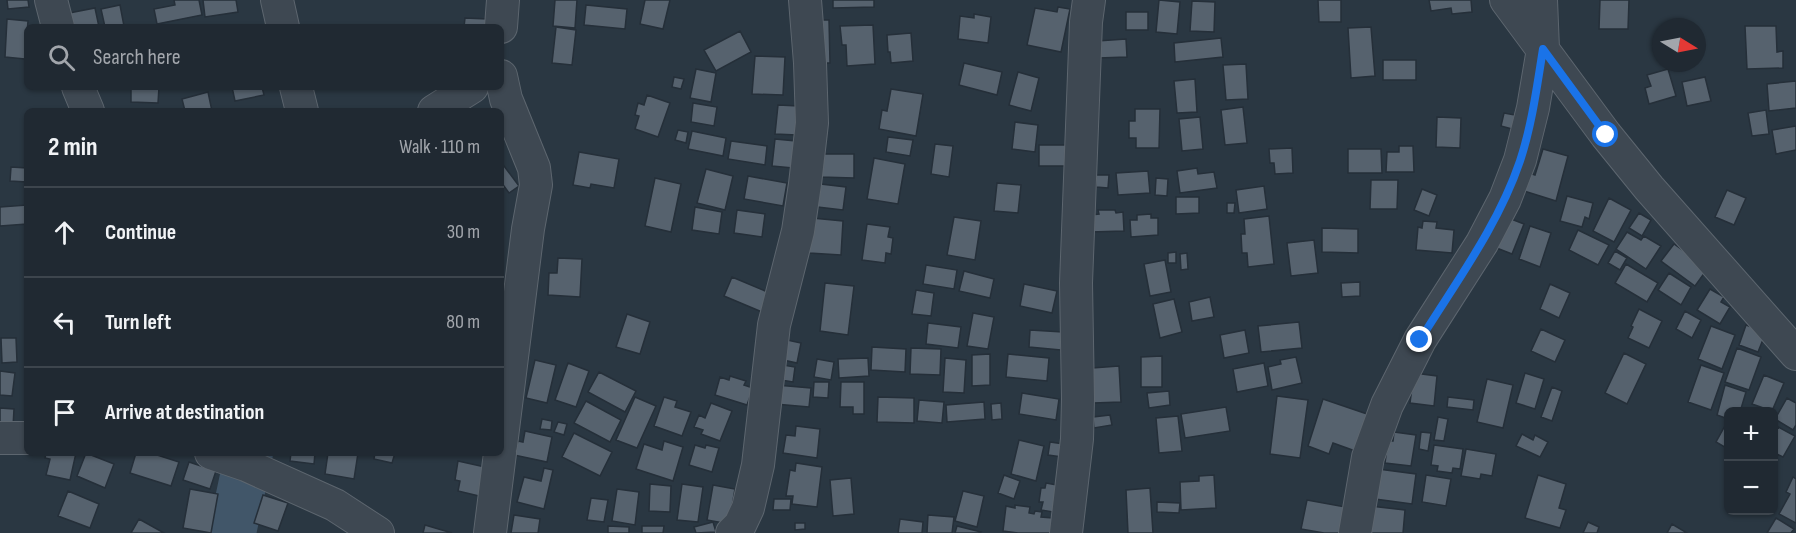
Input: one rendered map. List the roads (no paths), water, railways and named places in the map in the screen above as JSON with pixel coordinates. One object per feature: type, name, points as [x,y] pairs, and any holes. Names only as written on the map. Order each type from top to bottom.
[{"type":"street","points":[[51,0],[57,24]]},
{"type":"street","points":[[277,0],[282,24]]},
{"type":"street","points":[[501,24],[503,0]]},
{"type":"street","points":[[732,533],[740,525],[748,508],[758,465],[774,325],[798,231],[805,184],[812,123],[805,0]]},
{"type":"street","points":[[1066,533],[1077,439],[1076,283],[1086,22],[1089,0]]},
{"type":"street","points":[[1506,0],[1606,135],[1642,179],[1796,354]]},
{"type":"street","points":[[1355,533],[1368,457],[1388,405],[1420,340],[1482,243],[1520,160],[1533,108],[1543,49],[1540,0]]},
{"type":"street","points":[[79,90],[87,108]]},
{"type":"street","points":[[297,90],[301,108]]},
{"type":"street","points":[[439,108],[467,90]]},
{"type":"street","points":[[504,90],[534,168],[536,185],[528,229],[504,422]]},
{"type":"street","points":[[0,438],[24,438]]},
{"type":"street","points":[[227,456],[335,505],[378,533]]},
{"type":"street","points":[[490,533],[500,456]]},
{"type":"waterway","points":[[232,533],[248,456]]}]
